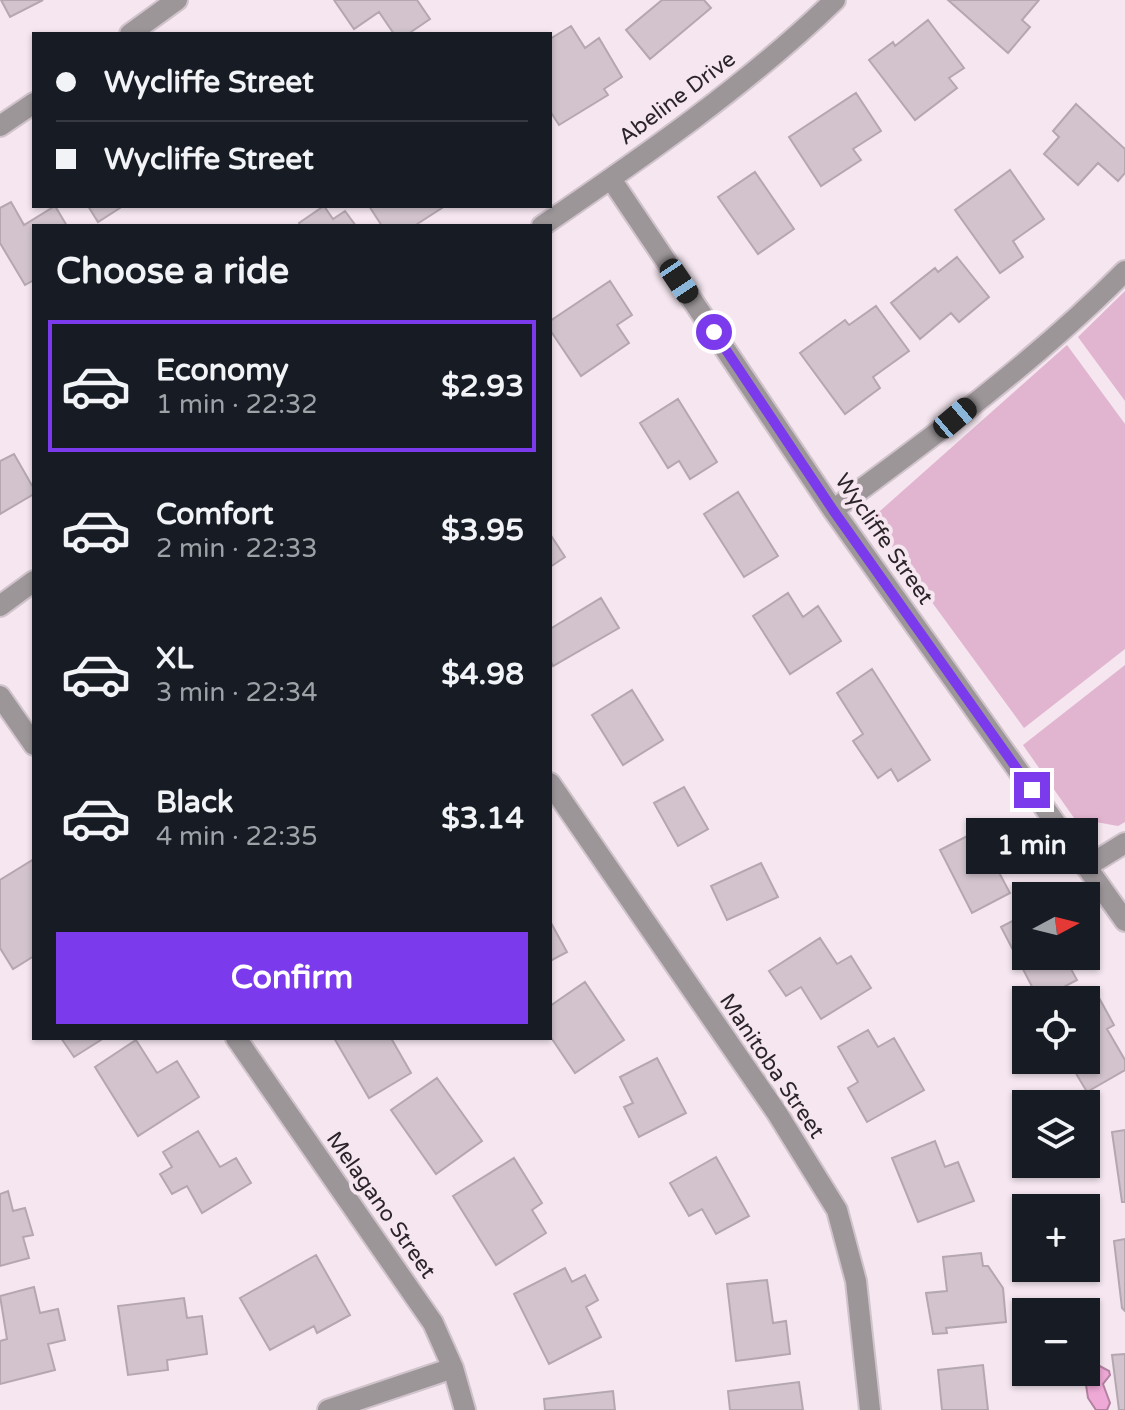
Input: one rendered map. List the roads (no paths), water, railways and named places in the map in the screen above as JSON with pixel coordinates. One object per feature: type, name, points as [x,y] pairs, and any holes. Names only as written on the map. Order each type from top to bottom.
[{"type":"street","points":[[133,32],[177,0]]},
{"type":"street","name":"Abeline Drive","points":[[545,224],[611,179],[789,44],[835,0]]},
{"type":"street","points":[[0,126],[32,104]]},
{"type":"street","name":"Wycliffe Street","points":[[611,179],[833,510],[1125,921]]},
{"type":"street","points":[[833,510],[931,438],[1098,298],[1125,271]]},
{"type":"street","points":[[0,606],[32,582]]},
{"type":"street","points":[[0,696],[32,742]]},
{"type":"street","name":"Manitoba Street","points":[[552,786],[777,1113],[837,1210],[856,1281],[870,1410]]},
{"type":"street","points":[[1086,867],[1125,843]]},
{"type":"street","name":"Melagano Street","points":[[237,1040],[433,1323],[453,1368],[465,1410]]},
{"type":"street","points":[[328,1410],[453,1368]]}]
